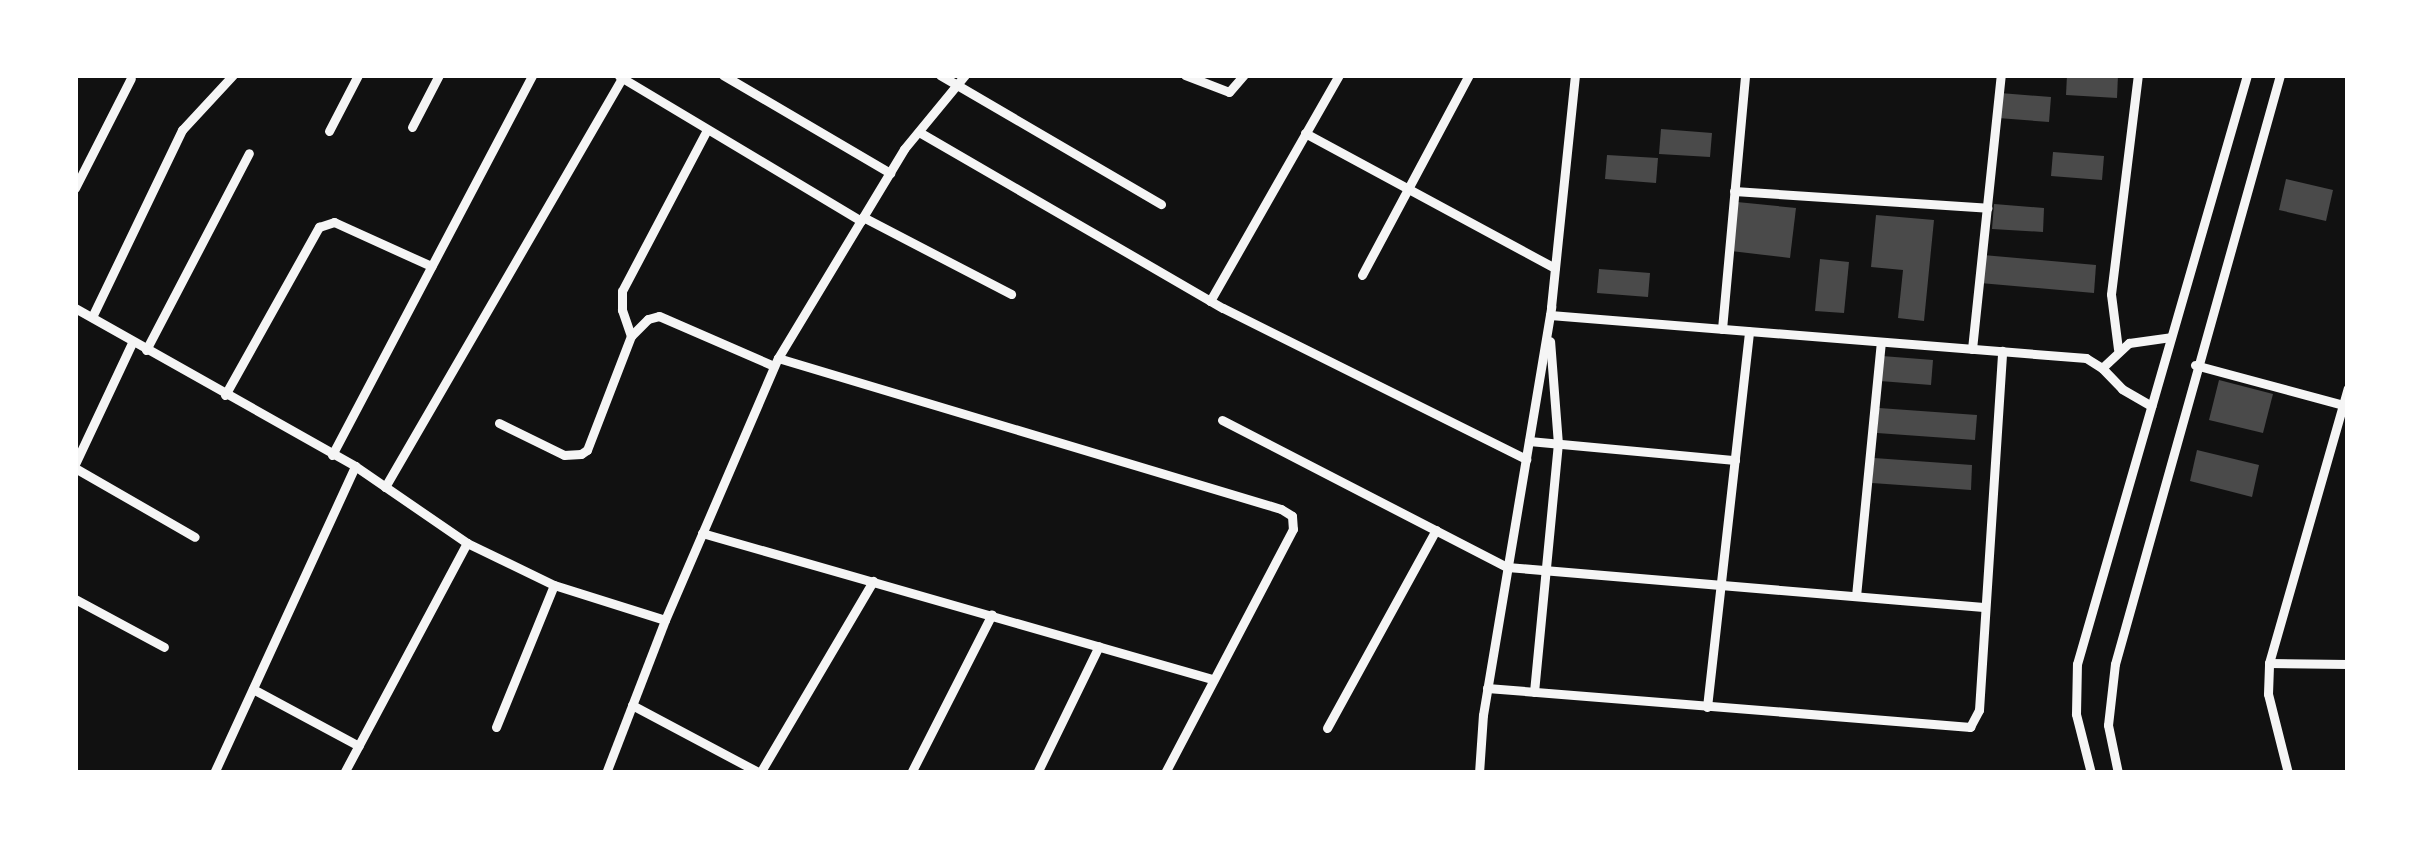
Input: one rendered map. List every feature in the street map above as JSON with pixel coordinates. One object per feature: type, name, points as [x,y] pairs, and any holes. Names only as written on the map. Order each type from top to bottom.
[{"type":"street","points":[[92,317],[182,130],[232,75]]},
{"type":"street","points":[[329,131],[358,75]]},
{"type":"street","points":[[412,128],[440,75]]},
{"type":"street","points":[[332,454],[532,75]]},
{"type":"street","points":[[723,75],[890,173]]},
{"type":"street","points":[[940,75],[1161,204]]},
{"type":"street","points":[[606,773],[665,620],[776,362],[890,173],[966,75]]},
{"type":"street","points":[[1185,75],[1229,92],[1244,75]]},
{"type":"street","points":[[1210,301],[1339,75]]},
{"type":"street","points":[[1362,275],[1469,75]]},
{"type":"street","points":[[1479,773],[1487,688],[1549,319],[1575,75]]},
{"type":"street","points":[[1722,329],[1744,75]]},
{"type":"street","points":[[1972,349],[2001,75]]},
{"type":"street","points":[[2118,349],[2111,294],[2138,75]]},
{"type":"street","points":[[2091,773],[2076,714],[2077,664],[2247,75]]},
{"type":"street","points":[[2118,773],[2108,725],[2109,693],[2195,365],[2280,75]]},
{"type":"street","points":[[385,487],[619,76],[862,219],[1011,294]]},
{"type":"street","points":[[75,188],[131,78]]},
{"type":"street","points":[[631,336],[622,310],[622,291],[708,130]]},
{"type":"street","points":[[919,132],[1210,301],[1526,458]]},
{"type":"street","points":[[1305,133],[1555,268]]},
{"type":"street","points":[[146,350],[249,153]]},
{"type":"street","points":[[1734,192],[1987,208]]},
{"type":"street","points":[[225,394],[318,227],[334,222],[431,266]]},
{"type":"street","points":[[75,308],[355,466],[467,543],[554,585],[665,620]]},
{"type":"street","points":[[499,423],[564,454],[582,454],[587,450],[631,336],[638,326],[659,316],[776,362],[1263,504],[1292,516],[1293,529],[1165,773]]},
{"type":"street","points":[[1549,319],[2086,358],[2122,389],[2151,406]]},
{"type":"street","points":[[1534,692],[1558,444],[1549,319]]},
{"type":"street","points":[[1707,707],[1749,331]]},
{"type":"street","points":[[2102,368],[2129,342],[2171,337]]},
{"type":"street","points":[[1856,596],[1881,342]]},
{"type":"street","points":[[132,343],[75,466],[196,537]]},
{"type":"street","points":[[1487,688],[1970,727],[1979,710],[1982,607],[2002,351]]},
{"type":"street","points":[[2195,365],[2346,406]]},
{"type":"street","points":[[2288,773],[2268,694],[2270,663],[2348,388]]},
{"type":"street","points":[[1222,420],[1508,567],[1982,607]]},
{"type":"street","points":[[1529,441],[1735,460]]},
{"type":"street","points":[[214,773],[355,466]]},
{"type":"street","points":[[1328,728],[1436,530]]},
{"type":"street","points":[[702,533],[1212,679]]},
{"type":"street","points":[[344,773],[467,543]]},
{"type":"street","points":[[632,705],[760,773],[873,581]]},
{"type":"street","points":[[496,727],[554,585]]},
{"type":"street","points":[[75,599],[164,647]]},
{"type":"street","points":[[911,773],[992,614]]},
{"type":"street","points":[[1037,773],[1099,646]]},
{"type":"street","points":[[2270,663],[2348,664]]},
{"type":"street","points":[[253,689],[359,746]]},
{"type":"building","points":[[2067,75],[2118,75],[2117,98],[2066,95]]},
{"type":"building","points":[[2000,93],[2051,97],[2049,122],[1998,118]]},
{"type":"building","points":[[1661,129],[1712,133],[1710,157],[1659,154]]},
{"type":"building","points":[[2053,152],[2104,156],[2102,180],[2051,176]]},
{"type":"building","points":[[1607,155],[1658,158],[1656,183],[1605,179]]},
{"type":"building","points":[[2286,179],[2333,190],[2326,221],[2279,210]]},
{"type":"building","points":[[1737,202],[1796,208],[1790,258],[1731,251]]},
{"type":"building","points":[[1994,204],[2044,208],[2043,232],[1992,229]]},
{"type":"building","points":[[1876,215],[1934,220],[1924,321],[1898,318],[1903,270],[1871,267]]},
{"type":"building","points":[[1983,255],[2096,265],[2094,293],[1980,283]]},
{"type":"building","points":[[1820,259],[1849,262],[1844,313],[1815,311]]},
{"type":"building","points":[[1599,269],[1650,273],[1648,297],[1597,293]]},
{"type":"building","points":[[1882,356],[1933,360],[1931,385],[1880,381]]},
{"type":"building","points":[[2219,380],[2273,394],[2263,433],[2209,420]]},
{"type":"building","points":[[1879,408],[1977,415],[1975,440],[1877,433]]},
{"type":"building","points":[[2197,450],[2259,465],[2252,497],[2190,481]]},
{"type":"building","points":[[1874,458],[1972,465],[1971,490],[1872,483]]}]
